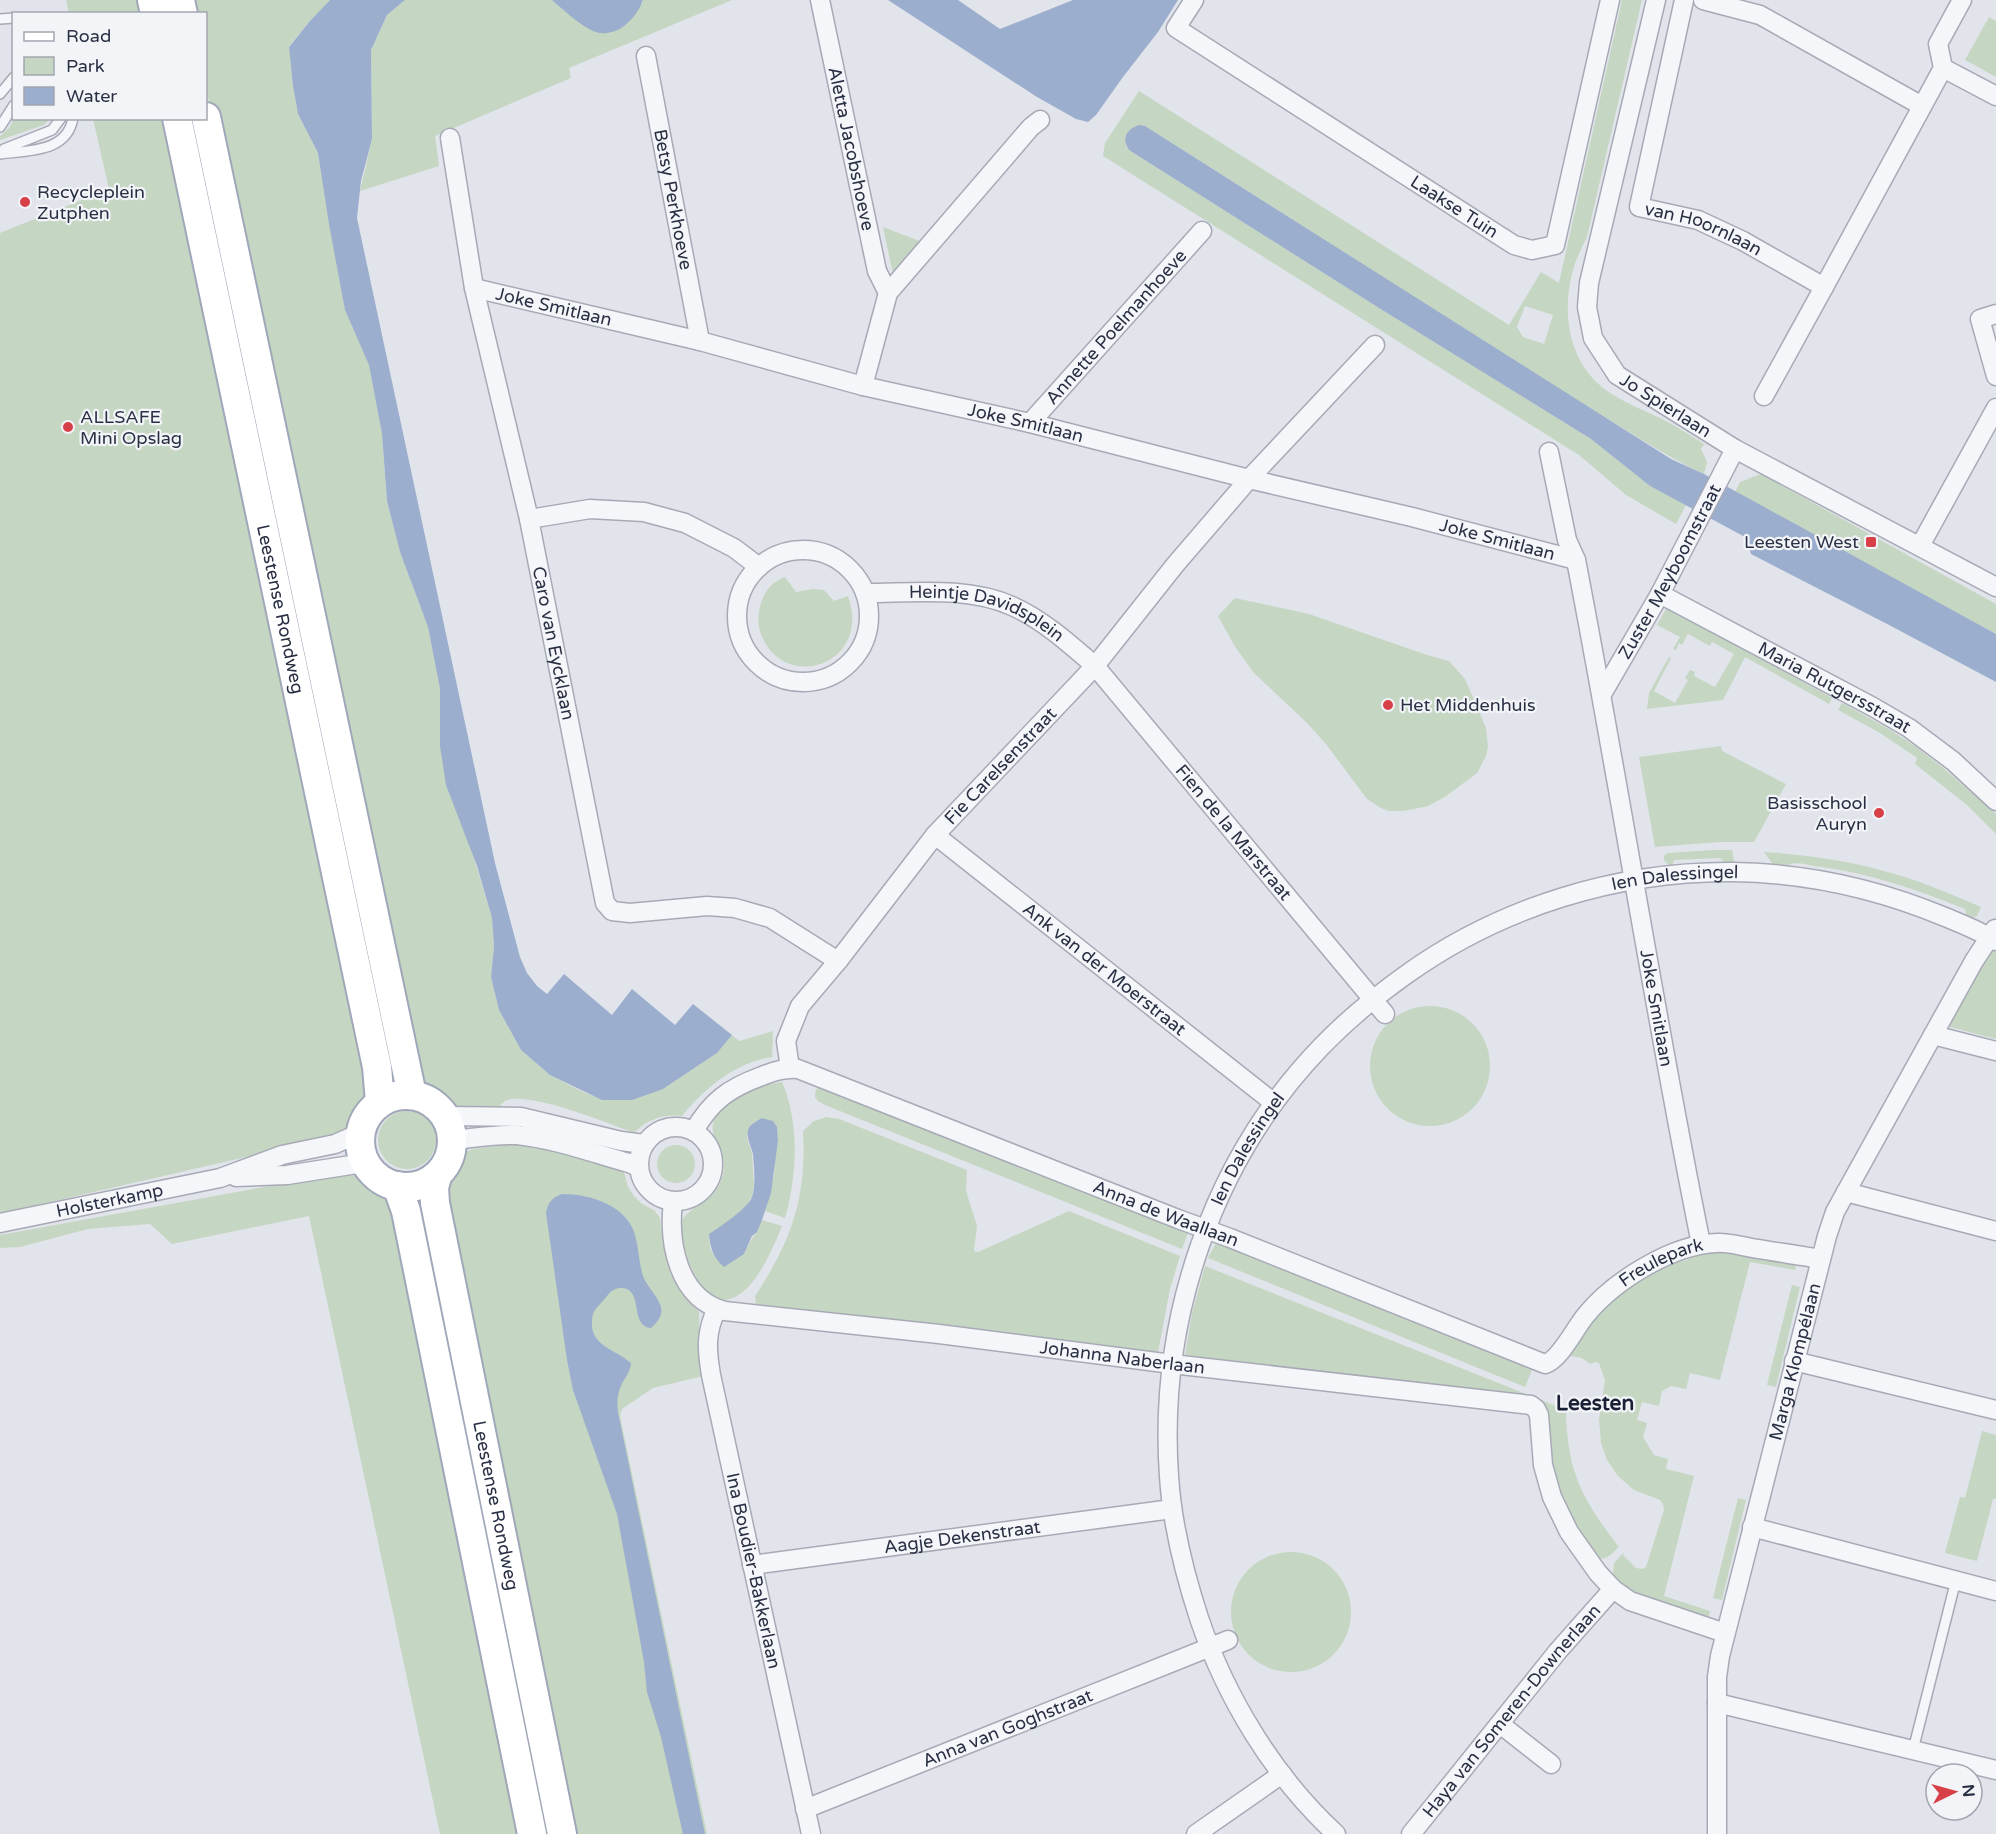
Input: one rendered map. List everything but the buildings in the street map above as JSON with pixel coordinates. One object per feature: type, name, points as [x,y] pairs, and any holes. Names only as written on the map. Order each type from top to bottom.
[{"type":"main road","name":"Leestense Rondweg","points":[[177,120],[374,1055],[380,1102]]},
{"type":"main road","name":"Leestense Rondweg","points":[[207,120],[412,1095]]},
{"type":"main road","points":[[397,1095],[412,1095],[431,1102],[449,1128],[452,1150],[436,1176],[420,1185],[397,1186],[381,1179],[367,1166],[362,1154],[360,1134],[369,1114],[380,1102],[397,1095]]},
{"type":"main road","name":"Leestense Rondweg","points":[[436,1176],[435,1203],[562,1834]]},
{"type":"main road","name":"Leestense Rondweg","points":[[397,1186],[406,1211],[532,1834]]},
{"type":"street","name":"Aletta Jacobshoeve","points":[[820,0],[877,271],[888,294]]},
{"type":"street","name":"Laakse Tuin","points":[[1194,0],[1176,28],[1514,245],[1532,250],[1555,245],[1610,0]]},
{"type":"street","name":"Jo Spierlaan","points":[[1656,0],[1591,273],[1587,307],[1593,338],[1617,375],[1735,449],[1996,587]]},
{"type":"street","name":"van Hoornlaan","points":[[1684,0],[1639,207],[1698,220],[1743,241],[1824,288]]},
{"type":"street","points":[[1703,0],[1760,15],[1922,106]]},
{"type":"street","points":[[1764,396],[1943,68],[1938,44],[1956,2]]},
{"type":"street","name":"Betsy Perkhoeve","points":[[646,56],[700,341]]},
{"type":"street","points":[[1943,68],[1996,96]]},
{"type":"street","points":[[863,386],[888,294],[1031,127],[1040,120]]},
{"type":"street","name":"Caro van Eycklaan","points":[[450,138],[474,288],[529,519],[605,903],[612,910],[630,913],[707,906],[735,908],[770,918],[838,961]]},
{"type":"street","name":"Annette Poelmanhoeve","points":[[1030,423],[1202,231]]},
{"type":"street","name":"Joke Smitlaan","points":[[474,288],[700,341],[863,386],[1030,423],[1576,560]]},
{"type":"street","points":[[1996,314],[1980,319],[1996,376]]},
{"type":"street","name":"Fie Carelsenstraat","points":[[790,1068],[786,1041],[800,1006],[838,961],[935,835],[1095,666],[1175,565],[1249,479],[1375,345]]},
{"type":"street","points":[[1920,546],[1996,408]]},
{"type":"street","name":"Zuster Meyboomstraat","points":[[1602,694],[1660,594],[1735,449]]},
{"type":"street","name":"Joke Smitlaan","points":[[1549,452],[1567,540],[1576,560],[1602,694],[1678,1129],[1701,1244]]},
{"type":"street","points":[[529,519],[590,509],[644,512],[685,523],[734,548],[759,567]]},
{"type":"street","points":[[791,551],[815,551],[826,554],[849,568],[865,593],[870,615],[866,639],[852,661],[834,676],[809,683],[787,681],[775,676],[752,659],[741,640],[738,627],[738,603],[743,590],[759,567],[777,555],[791,551]]},
{"type":"street","name":"Heintje Davidsplein","points":[[865,593],[942,592],[976,596],[1012,606],[1060,635],[1095,666]]},
{"type":"street","name":"Maria Rutgersstraat","points":[[1660,594],[1909,728],[1953,761],[1996,801]]},
{"type":"street","name":"Fien de la Marstraat","points":[[1095,666],[1371,1000]]},
{"type":"street","name":"Ank van der Moerstraat","points":[[935,835],[1274,1103]]},
{"type":"street","name":"Ien Dalessingel","points":[[1336,1834],[1282,1774],[1242,1713],[1209,1647],[1186,1579],[1172,1509],[1169,1475],[1167,1420],[1172,1364],[1183,1299],[1205,1230],[1225,1185],[1274,1103],[1320,1048],[1371,1000],[1432,956],[1494,923],[1576,893],[1662,876],[1719,872],[1773,874],[1848,885],[1896,898],[1994,935]]},
{"type":"street","name":"Marga Klompélaan","points":[[1717,1834],[1717,1677],[1725,1633],[1794,1361],[1835,1212],[1933,1035],[1994,935]]},
{"type":"street","points":[[1371,1000],[1385,1014]]},
{"type":"street","points":[[1933,1035],[1996,1050]]},
{"type":"street","points":[[694,1131],[706,1112],[726,1092],[770,1073],[790,1068]]},
{"type":"street","name":"Anna de Waallaan","points":[[790,1068],[820,1077],[1539,1362]]},
{"type":"street","points":[[449,1128],[521,1117],[621,1141],[644,1144]]},
{"type":"street","points":[[671,1126],[694,1131],[711,1151],[713,1164],[711,1176],[704,1188],[695,1196],[683,1201],[673,1202],[658,1197],[642,1181],[638,1167],[644,1144],[650,1136],[671,1126]]},
{"type":"street","points":[[449,1128],[498,1136],[515,1135],[536,1138],[638,1167]]},
{"type":"street","name":"Holsterkamp","points":[[0,1223],[220,1178],[282,1155],[335,1144],[360,1134]]},
{"type":"street","name":"Holsterkamp","points":[[220,1178],[287,1176],[357,1164],[367,1166]]},
{"type":"street","points":[[1846,1192],[1996,1231]]},
{"type":"street","points":[[673,1202],[672,1236],[679,1267],[694,1291],[717,1309]]},
{"type":"street","name":"Freulepark","points":[[1539,1362],[1545,1364],[1555,1359],[1583,1318],[1612,1289],[1651,1264],[1701,1244],[1719,1243],[1821,1259]]},
{"type":"street","name":"Johanna Naberlaan","points":[[717,1309],[1531,1406],[1539,1415],[1546,1479],[1561,1518],[1578,1546],[1613,1589]]},
{"type":"street","name":"Ina Boudier-Bakkerlaan","points":[[717,1309],[708,1332],[708,1353],[811,1834]]},
{"type":"street","points":[[1794,1361],[1996,1410]]},
{"type":"street","name":"Aagje Dekenstraat","points":[[752,1565],[1172,1509]]},
{"type":"street","points":[[1752,1527],[1996,1591]]},
{"type":"street","points":[[1613,1589],[1630,1601],[1725,1633]]},
{"type":"street","name":"Haya van Someren-Downerlaan","points":[[1411,1834],[1558,1651],[1613,1589]]},
{"type":"street","points":[[1209,1647],[1228,1640]]},
{"type":"street","name":"Anna van Goghstraat","points":[[805,1809],[1209,1647]]},
{"type":"street","points":[[1717,1703],[1996,1770]]},
{"type":"street","points":[[1500,1724],[1551,1764]]},
{"type":"street","points":[[1196,1834],[1282,1774]]},
{"type":"lane","points":[[0,127],[12,108]]},
{"type":"lane","points":[[0,152],[52,130],[60,120]]},
{"type":"lane","points":[[0,152],[53,146],[67,135],[72,120]]},
{"type":"lane","points":[[1912,1750],[1956,1580]]},
{"type":"green space","points":[[66,0],[145,0],[148,12],[69,12]]},
{"type":"green space","points":[[187,0],[330,0],[289,46],[293,86],[298,114],[318,153],[345,310],[369,364],[382,434],[387,501],[400,552],[428,627],[440,689],[440,746],[492,918],[494,946],[491,977],[499,1010],[521,1050],[550,1075],[603,1100],[663,1089],[717,1053],[732,1035],[739,1041],[773,1031],[772,1057],[746,1065],[722,1078],[682,1116],[656,1118],[634,1133],[588,1116],[531,1100],[505,1101],[495,1110],[451,1107],[435,1097],[424,1086],[345,749],[207,92],[207,12],[190,12]]},
{"type":"green space","points":[[405,0],[552,0],[564,11],[643,3],[643,0],[732,0],[569,68],[571,78],[435,136],[439,166],[360,191],[372,139],[371,50],[387,15]]},
{"type":"green space","points":[[1622,0],[1642,0],[1587,237],[1573,270],[1569,288],[1569,324],[1572,341],[1579,357],[1588,372],[1600,385],[1615,396],[1669,423],[1704,444],[1701,449],[1707,462],[1704,474],[1594,411],[1145,126],[1126,146],[1379,308],[1591,439],[1650,486],[1686,505],[1676,524],[1626,495],[1579,455],[1103,156],[1105,143],[1139,91],[1509,325],[1541,272],[1559,283]],"holes":[[[1525,306],[1553,315],[1544,344],[1523,337],[1517,327]]]},
{"type":"green space","points":[[1989,17],[1996,21],[1996,77],[1965,60]]},
{"type":"green space","points":[[13,120],[49,120],[44,125],[0,140],[0,136],[9,128]]},
{"type":"green space","points":[[93,120],[171,120],[373,1095],[358,1110],[348,1129],[312,1142],[0,1212],[0,233],[109,189]]},
{"type":"green space","points":[[883,227],[922,242],[894,279]]},
{"type":"green space","points":[[1761,474],[1996,604],[1996,634],[1735,492],[1740,482]]},
{"type":"green space","points":[[785,577],[796,592],[824,590],[834,601],[848,596],[852,619],[848,638],[838,653],[824,662],[807,666],[790,664],[775,655],[763,639],[758,619],[761,602],[772,585]]},
{"type":"green space","points":[[1235,598],[1309,614],[1449,661],[1465,679],[1486,728],[1488,747],[1477,773],[1445,797],[1428,806],[1404,811],[1389,811],[1367,799],[1326,744],[1254,673],[1234,645],[1218,616]]},
{"type":"green space","points":[[1667,607],[1832,698],[1829,704],[1745,657],[1723,700],[1647,709],[1649,693],[1669,657],[1671,658],[1654,691],[1675,703],[1688,680],[1685,678],[1690,670],[1695,672],[1694,676],[1715,687],[1734,654],[1712,642],[1710,646],[1688,634],[1682,645],[1679,643],[1676,650],[1673,649],[1680,637],[1657,625]]},
{"type":"green space","points":[[1842,703],[1887,728],[1942,767],[1996,814],[1996,834],[1967,805],[1915,764],[1917,758],[1880,733],[1838,710]]},
{"type":"green space","points":[[1721,746],[1722,751],[1786,784],[1754,842],[1655,847],[1639,757]]},
{"type":"green space","points":[[1732,850],[1734,861],[1726,864],[1720,858],[1674,860],[1670,866],[1664,860],[1667,853]]},
{"type":"green space","points":[[1764,852],[1803,855],[1861,865],[1917,881],[1981,907],[1977,916],[1970,919],[1967,918],[1965,909],[1909,888],[1872,877],[1797,863],[1774,866]]},
{"type":"green space","points":[[1992,946],[1996,949],[1996,1039],[1946,1026]]},
{"type":"green space","points":[[1430,1006],[1453,1010],[1473,1023],[1486,1043],[1490,1066],[1486,1089],[1473,1109],[1453,1122],[1430,1126],[1407,1122],[1387,1109],[1374,1089],[1370,1066],[1374,1043],[1387,1023],[1407,1010]]},
{"type":"green space","points":[[782,1082],[792,1115],[795,1150],[792,1185],[785,1218],[765,1211],[774,1175],[778,1140],[777,1127],[761,1118],[751,1124],[747,1138],[752,1153],[754,1184],[752,1197],[746,1206],[730,1220],[709,1234],[710,1248],[718,1262],[744,1254],[762,1220],[782,1226],[764,1265],[752,1283],[737,1296],[724,1300],[713,1296],[703,1288],[695,1275],[684,1245],[682,1220],[713,1194],[721,1181],[724,1166],[713,1132],[718,1111],[737,1096],[761,1086]]},
{"type":"green space","points":[[824,1086],[1188,1233],[1182,1249],[825,1105],[815,1097],[816,1089]]},
{"type":"green space","points":[[407,1111],[418,1113],[431,1124],[436,1140],[434,1151],[423,1164],[407,1169],[396,1167],[383,1156],[378,1140],[380,1129],[391,1116]]},
{"type":"green space","points":[[826,1117],[839,1119],[967,1170],[966,1191],[977,1226],[974,1251],[978,1252],[1069,1211],[1180,1256],[1170,1289],[1158,1352],[756,1304],[755,1296],[778,1257],[794,1218],[802,1177],[803,1131],[814,1121]]},
{"type":"green space","points":[[518,1143],[565,1151],[623,1168],[628,1187],[634,1196],[642,1204],[654,1210],[660,1218],[663,1245],[670,1272],[676,1284],[699,1312],[700,1362],[703,1376],[653,1388],[622,1409],[620,1416],[707,1834],[571,1834],[444,1184],[465,1152]]},
{"type":"green space","points":[[676,1145],[689,1151],[695,1164],[689,1177],[676,1183],[663,1177],[657,1164],[663,1151]]},
{"type":"green space","points":[[355,1173],[379,1190],[395,1195],[525,1834],[440,1834],[309,1216],[172,1244],[150,1224],[88,1229],[20,1247],[0,1248],[0,1235],[319,1177]]},
{"type":"green space","points":[[1216,1243],[1532,1370],[1525,1387],[1208,1258]]},
{"type":"green space","points":[[1706,1248],[1793,1264],[1796,1267],[1795,1270],[1750,1262],[1720,1380],[1690,1373],[1686,1389],[1671,1386],[1662,1391],[1659,1406],[1642,1402],[1637,1420],[1647,1423],[1643,1437],[1654,1455],[1668,1459],[1666,1469],[1694,1476],[1664,1596],[1710,1611],[1708,1619],[1637,1599],[1615,1580],[1614,1563],[1624,1552],[1623,1555],[1636,1568],[1646,1567],[1664,1510],[1663,1504],[1660,1500],[1634,1490],[1618,1476],[1607,1460],[1601,1443],[1599,1420],[1605,1380],[1599,1363],[1590,1364],[1582,1358],[1566,1355],[1587,1323],[1629,1285],[1665,1266],[1687,1260]]},
{"type":"green space","points":[[1205,1266],[1566,1410],[1570,1451],[1579,1484],[1595,1514],[1619,1547],[1609,1556],[1597,1557],[1576,1531],[1552,1476],[1548,1413],[1440,1388],[1185,1355],[1192,1313]]},
{"type":"green space","points":[[1792,1285],[1800,1287],[1776,1387],[1767,1385]]},
{"type":"green space","points":[[1982,1431],[1996,1435],[1996,1499],[1993,1499],[1977,1561],[1945,1553],[1960,1497],[1965,1498]]},
{"type":"green space","points":[[1738,1498],[1746,1500],[1722,1600],[1713,1598]]},
{"type":"green space","points":[[1291,1552],[1314,1557],[1333,1570],[1346,1589],[1351,1612],[1346,1635],[1333,1654],[1314,1667],[1291,1672],[1268,1667],[1249,1654],[1236,1635],[1231,1612],[1236,1589],[1249,1570],[1268,1557]]},
{"type":"water","points":[[330,0],[405,0],[387,15],[371,50],[372,139],[361,181],[357,218],[495,863],[520,957],[527,973],[547,994],[564,974],[612,1015],[632,989],[675,1025],[693,1004],[732,1035],[717,1053],[663,1089],[632,1100],[602,1100],[550,1075],[521,1050],[499,1010],[491,977],[494,946],[492,918],[477,866],[446,785],[440,746],[440,689],[428,627],[400,552],[387,501],[382,434],[369,365],[345,310],[318,153],[298,114],[293,86],[289,47]]},
{"type":"water","points":[[552,0],[643,0],[630,21],[624,26],[610,33],[601,33],[583,25]]},
{"type":"water","points":[[888,0],[958,0],[1000,29],[1073,0],[1178,0],[1158,32],[1096,115],[1088,122],[1076,119],[1037,97]]},
{"type":"water","points":[[1139,125],[1145,126],[1671,459],[1704,474],[1996,634],[1996,682],[1751,554],[1745,537],[1650,486],[1591,439],[1129,150],[1126,134]]},
{"type":"water","points":[[761,1118],[773,1121],[777,1127],[778,1140],[771,1193],[757,1232],[752,1236],[744,1254],[724,1267],[713,1252],[709,1234],[740,1212],[752,1197],[754,1164],[748,1140],[748,1129]]},
{"type":"water","points":[[562,1194],[585,1196],[608,1204],[626,1218],[636,1239],[643,1276],[661,1308],[658,1321],[651,1328],[644,1326],[640,1321],[633,1294],[629,1290],[618,1288],[610,1292],[597,1308],[593,1314],[592,1323],[593,1331],[600,1342],[631,1363],[619,1392],[618,1412],[705,1834],[683,1834],[661,1737],[647,1692],[644,1662],[617,1514],[573,1390],[546,1213],[551,1201]]},
{"type":"place","name":"Recycleplein Zutphen","points":[[25,202]]},
{"type":"place","name":"ALLSAFE Mini Opslag","points":[[68,427]]},
{"type":"place","name":"Leesten West","points":[[1871,542]]},
{"type":"place","name":"Het Middenhuis","points":[[1388,705]]},
{"type":"place","name":"Basisschool Auryn","points":[[1879,813]]},
{"type":"district","name":"Leesten","points":[[1595,1403]]}]
